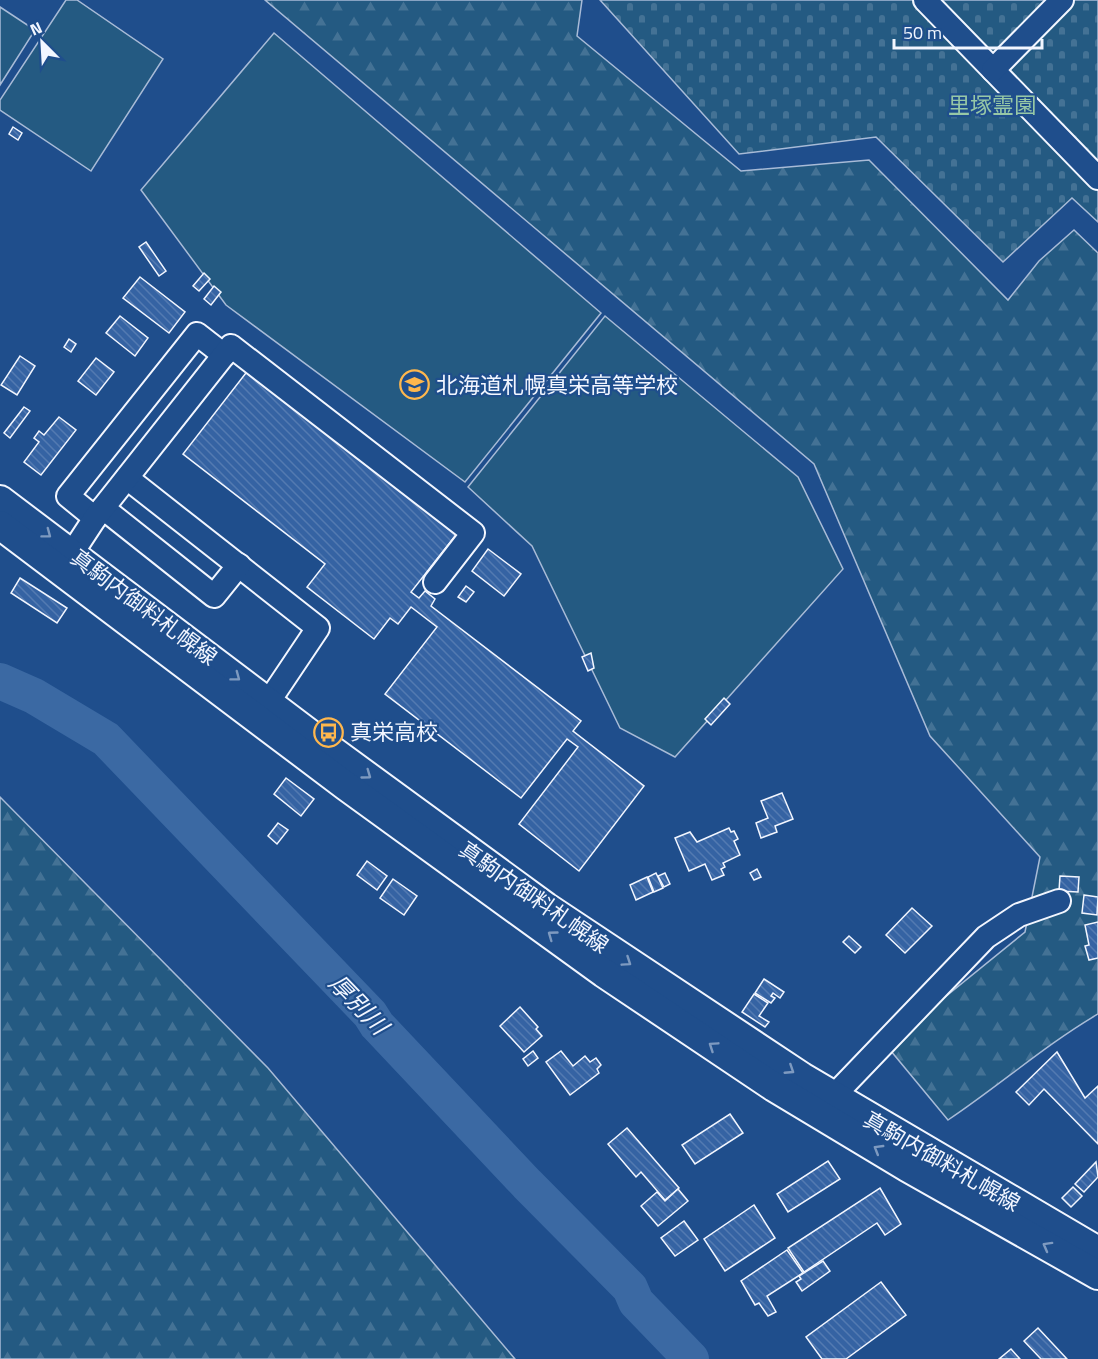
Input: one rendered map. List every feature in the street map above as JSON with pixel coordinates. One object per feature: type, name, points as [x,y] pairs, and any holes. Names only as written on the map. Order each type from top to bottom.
[{"type":"main road","name":"真駒内御料札幌線","points":[[0,500],[546,907],[695,1009],[907,1167],[1098,1275]]},
{"type":"main road","name":"真駒内御料札幌線","points":[[0,525],[346,786],[604,973],[826,1105],[1098,1251]]},
{"type":"lane","points":[[925,0],[1098,178]]},
{"type":"lane","points":[[993,70],[1062,0]]},
{"type":"lane","points":[[224,355],[197,334],[68,496],[99,513],[214,596],[239,565]]},
{"type":"lane","points":[[72,553],[99,513],[231,346],[473,533],[435,582]]},
{"type":"lane","points":[[128,477],[318,628],[269,701]]},
{"type":"lane","points":[[826,1105],[986,937],[1019,915],[1059,901]]},
{"type":"green space","points":[[66,0],[77,0],[163,59],[91,171],[0,110],[0,100]]},
{"type":"green space","points":[[265,0],[582,0],[577,36],[741,171],[869,160],[1008,300],[1039,261],[1074,230],[1098,253],[1098,1014],[1059,1039],[948,1120],[886,1045],[1025,932],[1040,857],[930,736],[814,464]]},
{"type":"green space","name":"里塚霊園","points":[[600,0],[1098,0],[1098,222],[1072,198],[1003,262],[876,137],[739,154]]},
{"type":"green space","points":[[0,7],[35,30],[0,85]]},
{"type":"green space","points":[[274,33],[601,313],[465,482],[226,305],[141,190]]},
{"type":"green space","points":[[605,316],[798,477],[843,569],[675,757],[620,728],[532,546],[468,487]]},
{"type":"green space","points":[[0,797],[268,1068],[515,1359],[0,1359]]},
{"type":"building","points":[[13,127],[22,133],[18,140],[9,134]]},
{"type":"building","points":[[146,242],[166,271],[159,276],[139,247]]},
{"type":"building","points":[[204,273],[210,279],[199,291],[193,286]]},
{"type":"building","points":[[140,277],[185,312],[169,333],[123,298]]},
{"type":"building","points":[[214,286],[221,292],[211,305],[204,299]]},
{"type":"building","points":[[120,316],[148,338],[135,356],[106,333]]},
{"type":"building","points":[[69,339],[76,344],[71,352],[64,347]]},
{"type":"building","points":[[20,356],[35,366],[17,395],[1,385]]},
{"type":"building","points":[[96,358],[114,372],[96,395],[78,381]]},
{"type":"building","points":[[249,369],[459,531],[411,592],[419,598],[425,591],[435,599],[431,606],[581,721],[573,731],[644,786],[579,871],[519,824],[578,747],[567,739],[521,798],[385,694],[437,627],[411,607],[398,624],[390,618],[374,639],[307,587],[325,564],[183,454]]},
{"type":"building","points":[[24,407],[30,411],[10,438],[4,433]]},
{"type":"building","points":[[59,417],[76,430],[41,475],[24,462],[39,442],[34,438],[39,431],[44,435]]},
{"type":"building","points":[[488,549],[521,574],[504,596],[472,571]]},
{"type":"building","points":[[20,578],[67,608],[57,623],[11,593]]},
{"type":"building","points":[[466,586],[474,592],[466,602],[458,597]]},
{"type":"building","points":[[591,653],[594,668],[588,671],[582,657]]},
{"type":"building","points":[[724,698],[730,704],[711,725],[705,719]]},
{"type":"building","points":[[286,778],[314,799],[301,816],[274,794]]},
{"type":"building","points":[[782,793],[793,819],[775,826],[777,832],[761,838],[756,823],[768,818],[761,801]]},
{"type":"building","points":[[278,823],[288,830],[277,844],[268,836]]},
{"type":"building","points":[[729,828],[731,832],[734,831],[738,839],[734,841],[740,855],[723,863],[725,867],[721,869],[724,875],[712,880],[705,864],[689,871],[675,838],[690,832],[697,842]]},
{"type":"building","points":[[367,861],[387,876],[377,890],[357,875]]},
{"type":"building","points":[[757,869],[761,877],[754,880],[750,873]]},
{"type":"building","points":[[656,873],[663,888],[654,892],[648,877]]},
{"type":"building","points":[[665,873],[670,884],[664,887],[658,876]]},
{"type":"building","points":[[1060,876],[1079,877],[1078,892],[1059,891]]},
{"type":"building","points":[[647,877],[653,892],[636,900],[630,885]]},
{"type":"building","points":[[393,879],[417,896],[404,915],[380,898]]},
{"type":"building","points":[[1084,895],[1098,897],[1097,915],[1082,913]]},
{"type":"building","points":[[912,908],[932,926],[905,953],[886,935]]},
{"type":"building","points":[[1098,922],[1098,958],[1089,960],[1085,946],[1089,945],[1085,925]]},
{"type":"building","points":[[849,936],[861,947],[855,953],[843,942]]},
{"type":"building","points":[[764,979],[784,992],[780,998],[773,993],[771,996],[775,998],[771,1003],[755,993]]},
{"type":"building","points":[[754,994],[768,1003],[759,1016],[769,1022],[765,1027],[742,1012]]},
{"type":"building","points":[[520,1007],[538,1027],[536,1029],[542,1036],[524,1052],[500,1026]]},
{"type":"building","points":[[533,1051],[538,1058],[528,1066],[523,1059]]},
{"type":"building","points":[[561,1051],[573,1066],[585,1056],[590,1062],[596,1058],[601,1065],[597,1069],[599,1073],[570,1095],[546,1062]]},
{"type":"building","points":[[1057,1052],[1085,1098],[1098,1086],[1098,1144],[1044,1089],[1029,1105],[1016,1092]]},
{"type":"building","points":[[730,1114],[743,1133],[695,1164],[682,1145]]},
{"type":"building","points":[[627,1128],[679,1188],[665,1200],[641,1172],[636,1177],[608,1144]]},
{"type":"building","points":[[828,1161],[840,1179],[788,1212],[777,1194]]},
{"type":"building","points":[[1096,1162],[1098,1177],[1084,1192],[1075,1184]]},
{"type":"building","points":[[1073,1187],[1082,1196],[1071,1207],[1062,1198]]},
{"type":"building","points":[[880,1188],[901,1224],[885,1235],[877,1223],[804,1272],[788,1248]]},
{"type":"building","points":[[678,1189],[688,1201],[658,1226],[641,1206],[657,1192],[665,1201]]},
{"type":"building","points":[[754,1205],[775,1238],[725,1271],[704,1239]]},
{"type":"building","points":[[684,1221],[698,1240],[675,1256],[661,1238]]},
{"type":"building","points":[[787,1250],[803,1273],[767,1296],[776,1312],[768,1316],[759,1303],[755,1305],[741,1281]]},
{"type":"building","points":[[823,1261],[830,1271],[802,1291],[796,1282],[801,1279],[799,1276]]},
{"type":"building","points":[[881,1282],[906,1315],[846,1359],[822,1359],[806,1337]]},
{"type":"building","points":[[1038,1328],[1067,1359],[1041,1359],[1024,1341]]},
{"type":"building","points":[[1011,1349],[1020,1359],[999,1359]]},
{"type":"waterway","name":"厚別川","points":[[0,681],[34,696],[106,739],[370,1014],[377,1025],[527,1184],[630,1288],[636,1302],[691,1359]]},
{"type":"place","name":"北海道札幌真栄高等学校","points":[[415,385]]},
{"type":"place","name":"真栄高校","points":[[329,732]]}]
